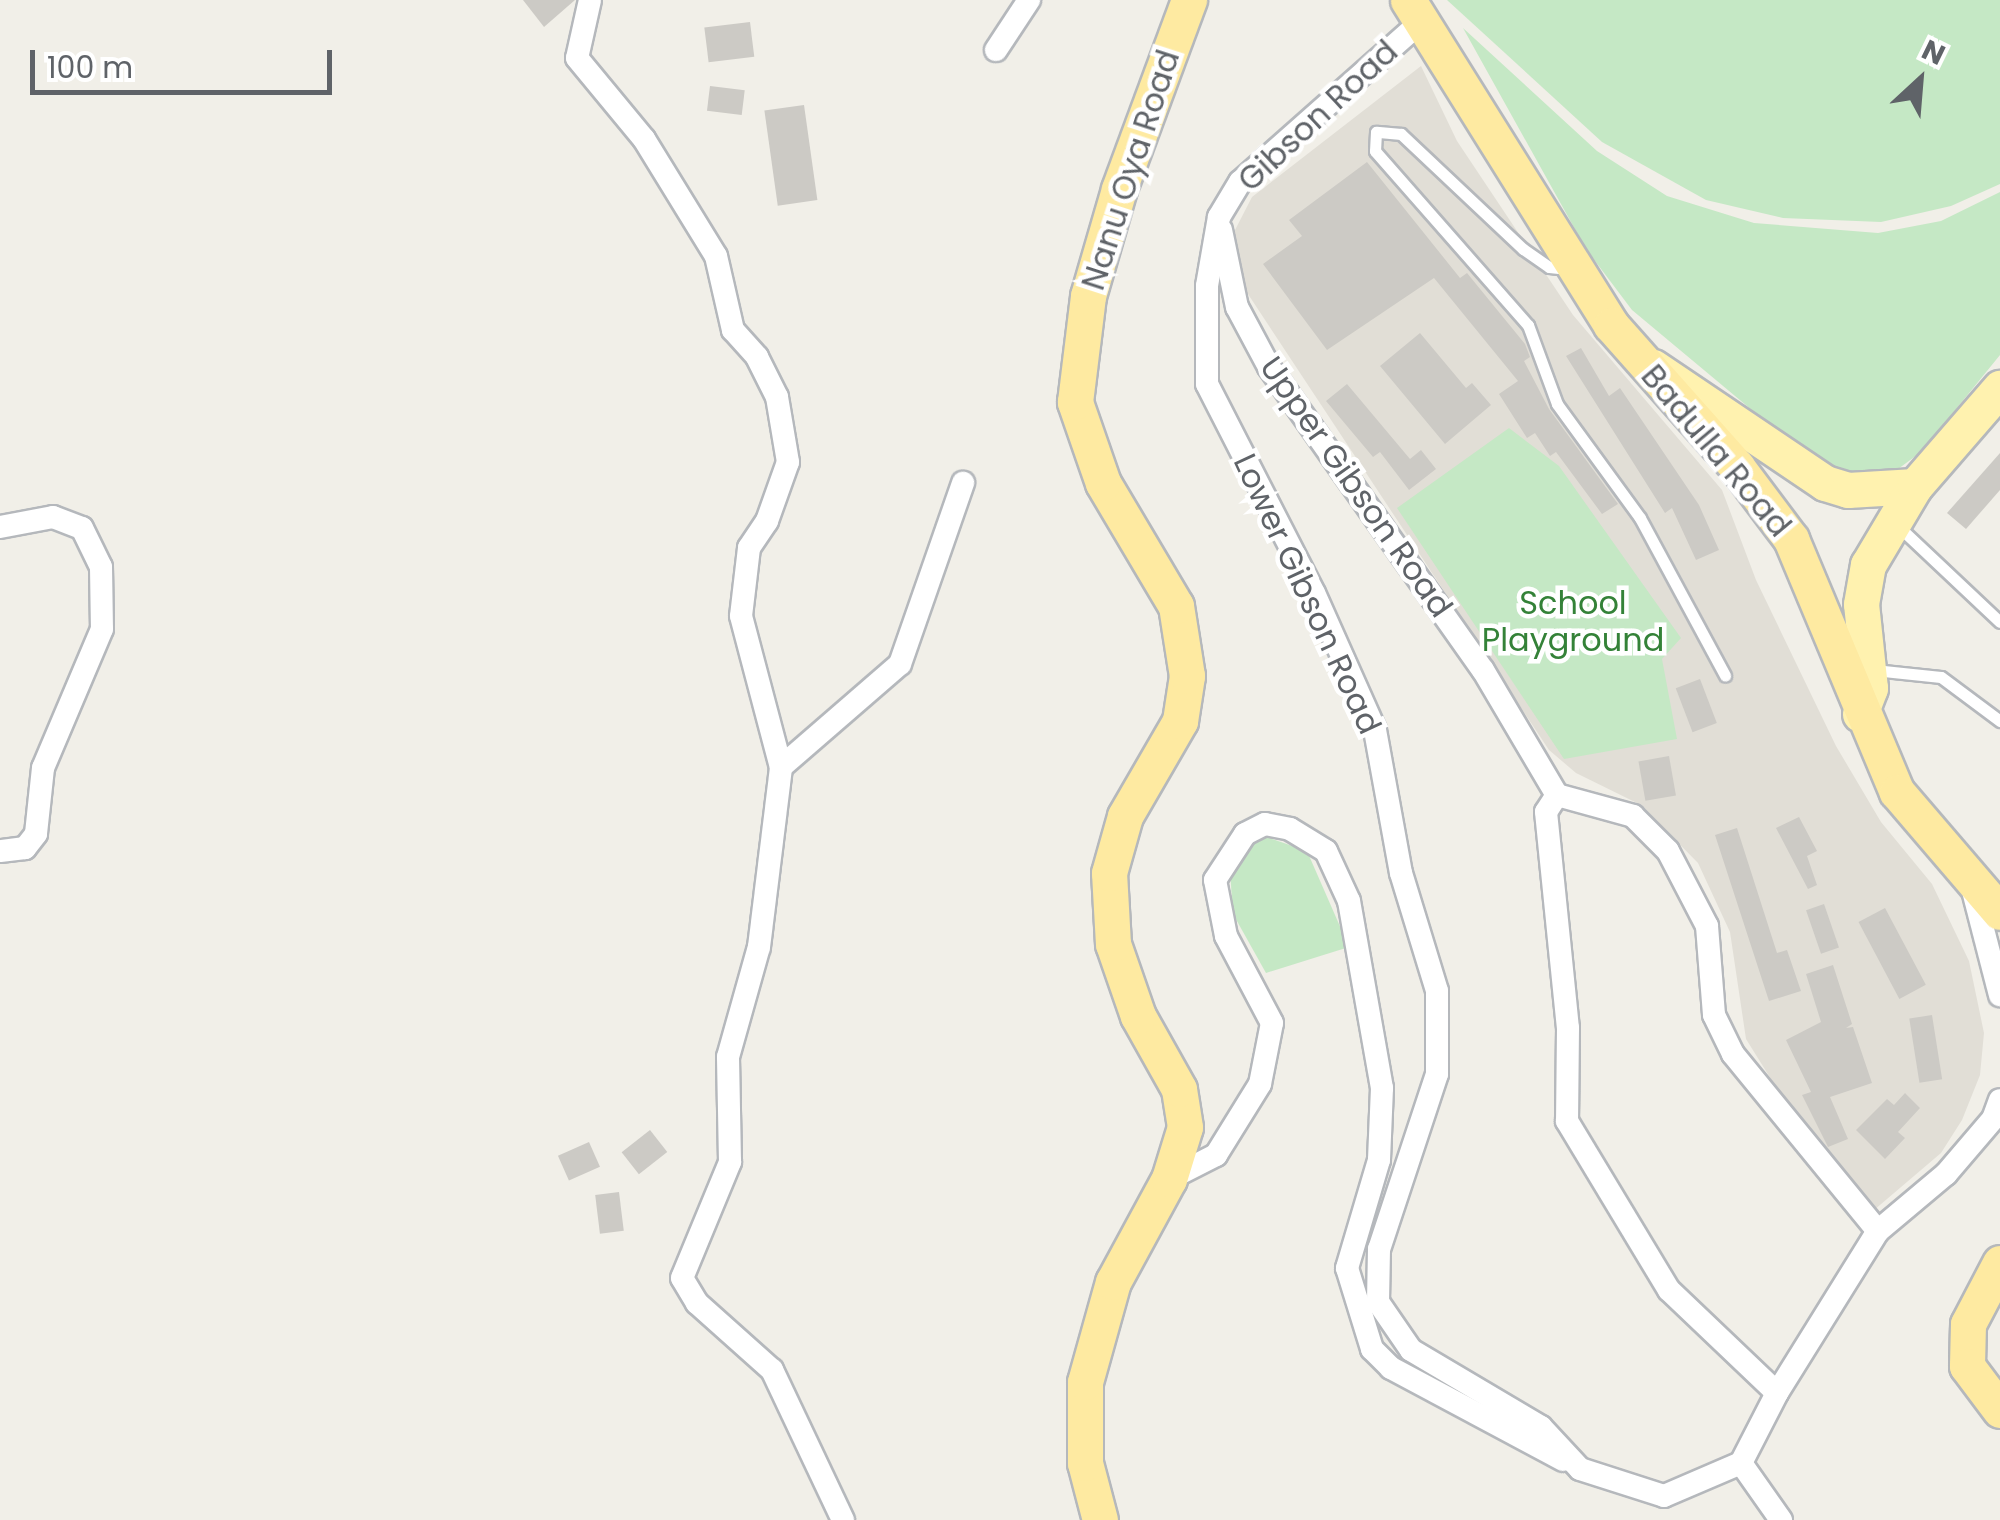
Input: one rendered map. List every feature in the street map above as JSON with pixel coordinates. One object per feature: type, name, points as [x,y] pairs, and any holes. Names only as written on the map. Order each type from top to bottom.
[{"type":"highway","name":"Nanu Oya Road","points":[[1100,1520],[1085,1463],[1085,1382],[1113,1282],[1169,1179],[1186,1127],[1179,1088],[1138,1016],[1113,944],[1110,873],[1124,816],[1180,721],[1187,676],[1176,606],[1103,483],[1075,402],[1088,296],[1119,189],[1189,0]]},
{"type":"highway","name":"Badulla Road","points":[[1416,10],[1572,269],[1643,362],[1790,539],[1821,602],[1860,714],[1898,792],[2000,912]]},
{"type":"highway","points":[[2000,1263],[1968,1324],[1967,1366],[2000,1410]]},
{"type":"main road","points":[[1643,362],[1825,483],[1848,490],[1915,486]]},
{"type":"main road","points":[[1860,714],[1870,670],[1861,590],[1892,519],[1915,486],[2000,388]]},
{"type":"street","points":[[590,0],[577,58],[644,139],[716,256],[733,330],[757,357],[777,398],[788,462],[767,521],[748,548],[741,616],[781,767],[760,947],[728,1057],[730,1162],[682,1278],[697,1302],[772,1370],[843,1520]]},
{"type":"street","points":[[996,50],[1029,0]]},
{"type":"street","name":"Gibson Road","points":[[1218,217],[1240,182],[1416,10]]},
{"type":"street","name":"Upper Gibson Road","points":[[1218,217],[1237,308],[1269,367],[1483,670],[1557,795]]},
{"type":"street","name":"Lower Gibson Road","points":[[1218,217],[1207,286],[1206,384],[1314,593],[1375,730],[1402,873],[1436,991],[1437,1074],[1379,1248],[1378,1302],[1411,1350],[1540,1427],[1580,1469],[1664,1496],[1741,1462]]},
{"type":"street","points":[[781,767],[900,664],[963,482]]},
{"type":"street","points":[[0,528],[53,517],[82,528],[101,568],[102,629],[43,768],[36,834],[25,848],[0,852]]},
{"type":"street","points":[[1777,1392],[1669,1290],[1566,1122],[1568,1028],[1546,812],[1557,795],[1632,816],[1668,851],[1707,926],[1714,1015],[1733,1054],[1878,1231]]},
{"type":"street","points":[[1169,1179],[1216,1155],[1260,1084],[1272,1023],[1226,936],[1215,880],[1245,834],[1265,824],[1290,829],[1326,851],[1349,901],[1382,1088],[1380,1160],[1347,1268],[1372,1349],[1391,1368],[1580,1469]]},
{"type":"street","points":[[1970,876],[2000,996]]},
{"type":"street","points":[[1781,1520],[1741,1462],[1777,1392],[1878,1231],[1946,1174],[1993,1119],[2000,1100]]},
{"type":"lane","points":[[1572,269],[1549,266],[1523,248],[1401,134],[1376,132],[1376,151],[1528,325],[1557,404],[1640,518],[1724,675]]},
{"type":"lane","points":[[1892,519],[2000,622]]},
{"type":"lane","points":[[1870,670],[1940,677],[2000,721]]},
{"type":"shaded area","points":[[1421,66],[1457,141],[1573,315],[1722,490],[1756,580],[1836,746],[1881,822],[1932,884],[1969,961],[1984,1033],[1980,1075],[1962,1120],[1941,1153],[1860,1222],[1746,1039],[1730,932],[1698,863],[1641,805],[1576,773],[1549,750],[1244,288],[1234,232],[1252,197]]},
{"type":"green space","points":[[1447,0],[2000,0],[2000,184],[1951,206],[1881,222],[1783,218],[1706,200],[1602,142]]},
{"type":"green space","points":[[1463,28],[1597,151],[1667,196],[1754,223],[1878,233],[1941,221],[2000,192],[2000,355],[1921,452],[1898,469],[1875,478],[1820,467],[1632,310],[1586,249]]},
{"type":"green space","name":"School Playground","points":[[1509,428],[1559,466],[1681,638],[1662,659],[1677,739],[1564,759],[1397,508]]},
{"type":"green space","points":[[1261,835],[1307,851],[1349,947],[1266,973],[1233,914],[1230,871]]},
{"type":"building","points":[[523,0],[575,0],[544,27]]},
{"type":"building","points":[[750,22],[754,57],[709,62],[704,28]]},
{"type":"building","points":[[710,86],[745,90],[742,115],[707,111]]},
{"type":"building","points":[[804,105],[817,200],[778,206],[764,111]]},
{"type":"building","points":[[1367,162],[1460,278],[1467,273],[1525,344],[1530,357],[1524,361],[1549,409],[1618,504],[1602,514],[1556,452],[1550,456],[1535,433],[1527,438],[1499,394],[1518,381],[1434,278],[1327,350],[1263,264],[1302,236],[1289,220]]},
{"type":"building","points":[[1420,333],[1466,388],[1472,383],[1491,405],[1445,444],[1380,366]]},
{"type":"building","points":[[1581,348],[1609,396],[1620,388],[1699,505],[1719,550],[1696,560],[1672,508],[1665,513],[1566,356]]},
{"type":"building","points":[[1347,384],[1410,459],[1421,450],[1436,469],[1409,490],[1380,452],[1373,457],[1326,401]]},
{"type":"building","points":[[2000,453],[2000,490],[1966,529],[1947,513]]},
{"type":"building","points":[[1700,679],[1717,723],[1693,732],[1676,688]]},
{"type":"building","points":[[1669,756],[1676,795],[1645,801],[1638,761]]},
{"type":"building","points":[[1799,817],[1817,851],[1807,856],[1817,885],[1808,889],[1776,828]]},
{"type":"building","points":[[1737,828],[1777,953],[1787,950],[1801,991],[1769,1001],[1715,835]]},
{"type":"building","points":[[1824,904],[1839,947],[1821,954],[1806,910]]},
{"type":"building","points":[[1885,908],[1926,985],[1899,999],[1859,922]]},
{"type":"building","points":[[1833,965],[1852,1024],[1846,1028],[1853,1027],[1872,1083],[1830,1097],[1848,1139],[1828,1147],[1802,1095],[1811,1092],[1786,1040],[1821,1022],[1806,974]]},
{"type":"building","points":[[1932,1015],[1942,1079],[1919,1083],[1909,1019]]},
{"type":"building","points":[[1905,1093],[1920,1108],[1898,1132],[1905,1138],[1885,1159],[1856,1130],[1887,1099],[1894,1105]]},
{"type":"building","points":[[650,1130],[667,1152],[639,1174],[622,1152]]},
{"type":"building","points":[[589,1142],[600,1167],[569,1180],[558,1156]]},
{"type":"building","points":[[619,1192],[624,1231],[600,1234],[595,1195]]}]
